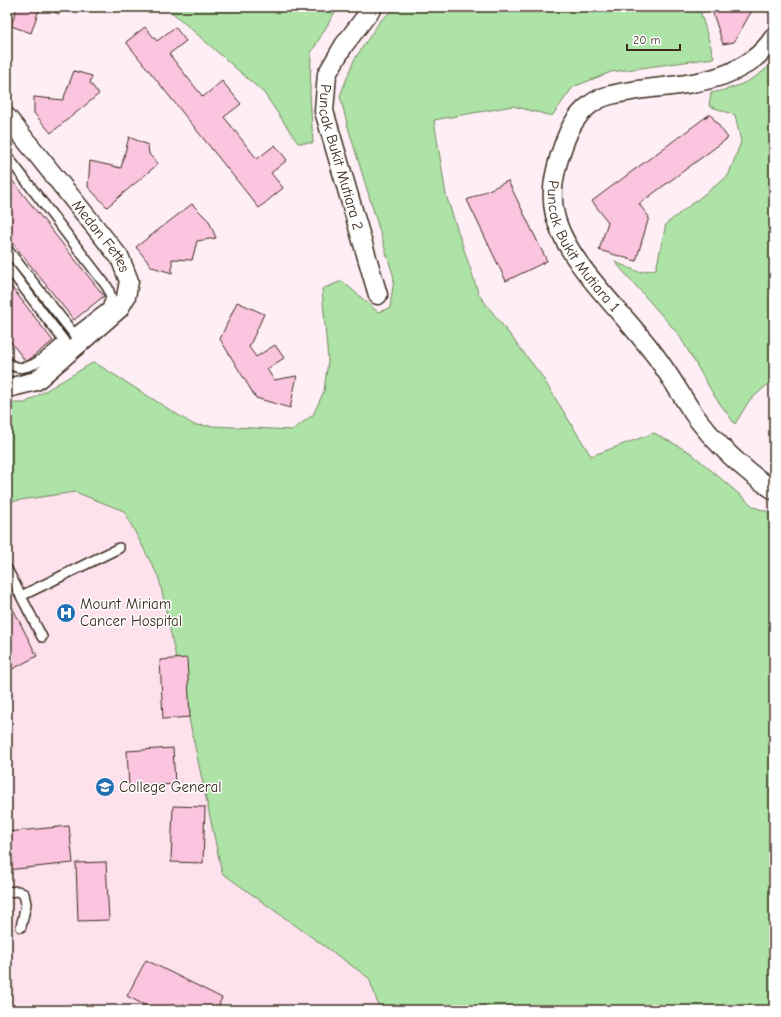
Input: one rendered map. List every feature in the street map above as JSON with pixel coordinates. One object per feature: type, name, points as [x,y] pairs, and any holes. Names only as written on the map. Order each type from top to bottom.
[{"type":"street","name":"Puncak Bukit Mutiara 2","points":[[373,7],[344,45],[327,74],[324,111],[378,295]]},
{"type":"street","name":"Puncak Bukit Mutiara 1","points":[[774,37],[767,47],[751,62],[734,72],[716,78],[612,94],[593,102],[578,115],[568,131],[555,172],[553,186],[555,216],[576,257],[600,289],[652,350],[694,415],[727,452],[759,481],[774,490]]},
{"type":"street","name":"Medan Fettes","points":[[7,117],[120,258],[126,270],[129,281],[126,297],[119,309],[77,338],[36,381],[12,387],[7,386]]},
{"type":"lane","points":[[7,156],[108,288],[111,298],[107,308],[77,338],[7,249]]},
{"type":"lane","points":[[7,266],[64,342],[30,367],[16,368],[7,362]]},
{"type":"lane","points":[[21,596],[118,548]]},
{"type":"lane","points":[[7,569],[42,637]]},
{"type":"lane","points":[[7,892],[18,890],[24,894],[26,904],[21,927]]},
{"type":"shaded area","name":"College General","points":[[75,492],[124,511],[159,578],[222,873],[369,978],[380,1010],[7,1010],[7,502]]},
{"type":"green space","points":[[166,7],[338,7],[311,53],[310,94],[313,143],[298,143],[264,93]]},
{"type":"green space","points":[[396,7],[699,7],[714,58],[611,72],[573,87],[552,116],[513,106],[434,120],[446,195],[479,295],[541,375],[591,456],[654,433],[691,453],[754,507],[774,514],[774,1010],[380,1010],[369,978],[222,873],[159,578],[124,511],[75,492],[7,502],[7,403],[25,403],[94,362],[194,425],[292,430],[313,415],[324,391],[328,361],[322,289],[342,281],[378,312],[390,308],[394,278],[340,96],[354,60],[380,21]]},
{"type":"green space","points":[[774,61],[774,379],[749,401],[735,424],[715,397],[679,335],[615,262],[639,272],[656,269],[666,224],[728,176],[741,142],[735,115],[709,106],[711,93],[729,89],[746,82],[767,68]]},
{"type":"building","points":[[17,7],[40,7],[31,33],[11,26]]},
{"type":"building","points":[[40,7],[62,7],[59,14]]},
{"type":"building","points":[[711,7],[754,7],[734,42],[723,44]]},
{"type":"building","points":[[145,27],[157,41],[175,27],[186,41],[169,54],[203,97],[222,81],[241,104],[224,117],[257,159],[275,145],[287,160],[271,173],[283,188],[259,208],[126,42]]},
{"type":"building","points":[[74,71],[92,76],[90,83],[99,94],[51,133],[34,113],[34,97],[63,100]]},
{"type":"building","points":[[710,114],[728,138],[639,204],[649,217],[636,261],[599,250],[608,222],[592,201]]},
{"type":"building","points":[[129,137],[148,145],[149,154],[158,164],[107,207],[88,187],[90,161],[121,168]]},
{"type":"building","points":[[7,174],[104,296],[74,320],[7,236]]},
{"type":"building","points":[[508,181],[547,261],[506,281],[467,200]]},
{"type":"building","points":[[192,204],[209,221],[216,238],[197,241],[192,260],[172,259],[172,273],[152,267],[136,247]]},
{"type":"building","points":[[7,281],[53,341],[26,362],[7,337]]},
{"type":"building","points":[[237,302],[264,314],[249,347],[256,357],[275,345],[284,358],[267,369],[274,380],[297,376],[290,408],[256,398],[220,339]]},
{"type":"building","points":[[10,603],[37,656],[7,672],[7,604]]},
{"type":"building","points":[[187,658],[190,717],[163,719],[160,660]]},
{"type":"building","points":[[173,748],[175,784],[129,787],[127,751]]},
{"type":"building","points":[[173,806],[205,807],[203,863],[171,862]]},
{"type":"building","points":[[69,826],[73,863],[7,870],[7,832]]},
{"type":"building","points":[[106,862],[109,920],[78,921],[76,863]]},
{"type":"building","points":[[146,960],[222,998],[216,1010],[154,1010],[127,996]]},
{"type":"place","name":"Mount Miriam Cancer Hospital","points":[[66,613]]},
{"type":"place","name":"College General","points":[[105,787]]}]
